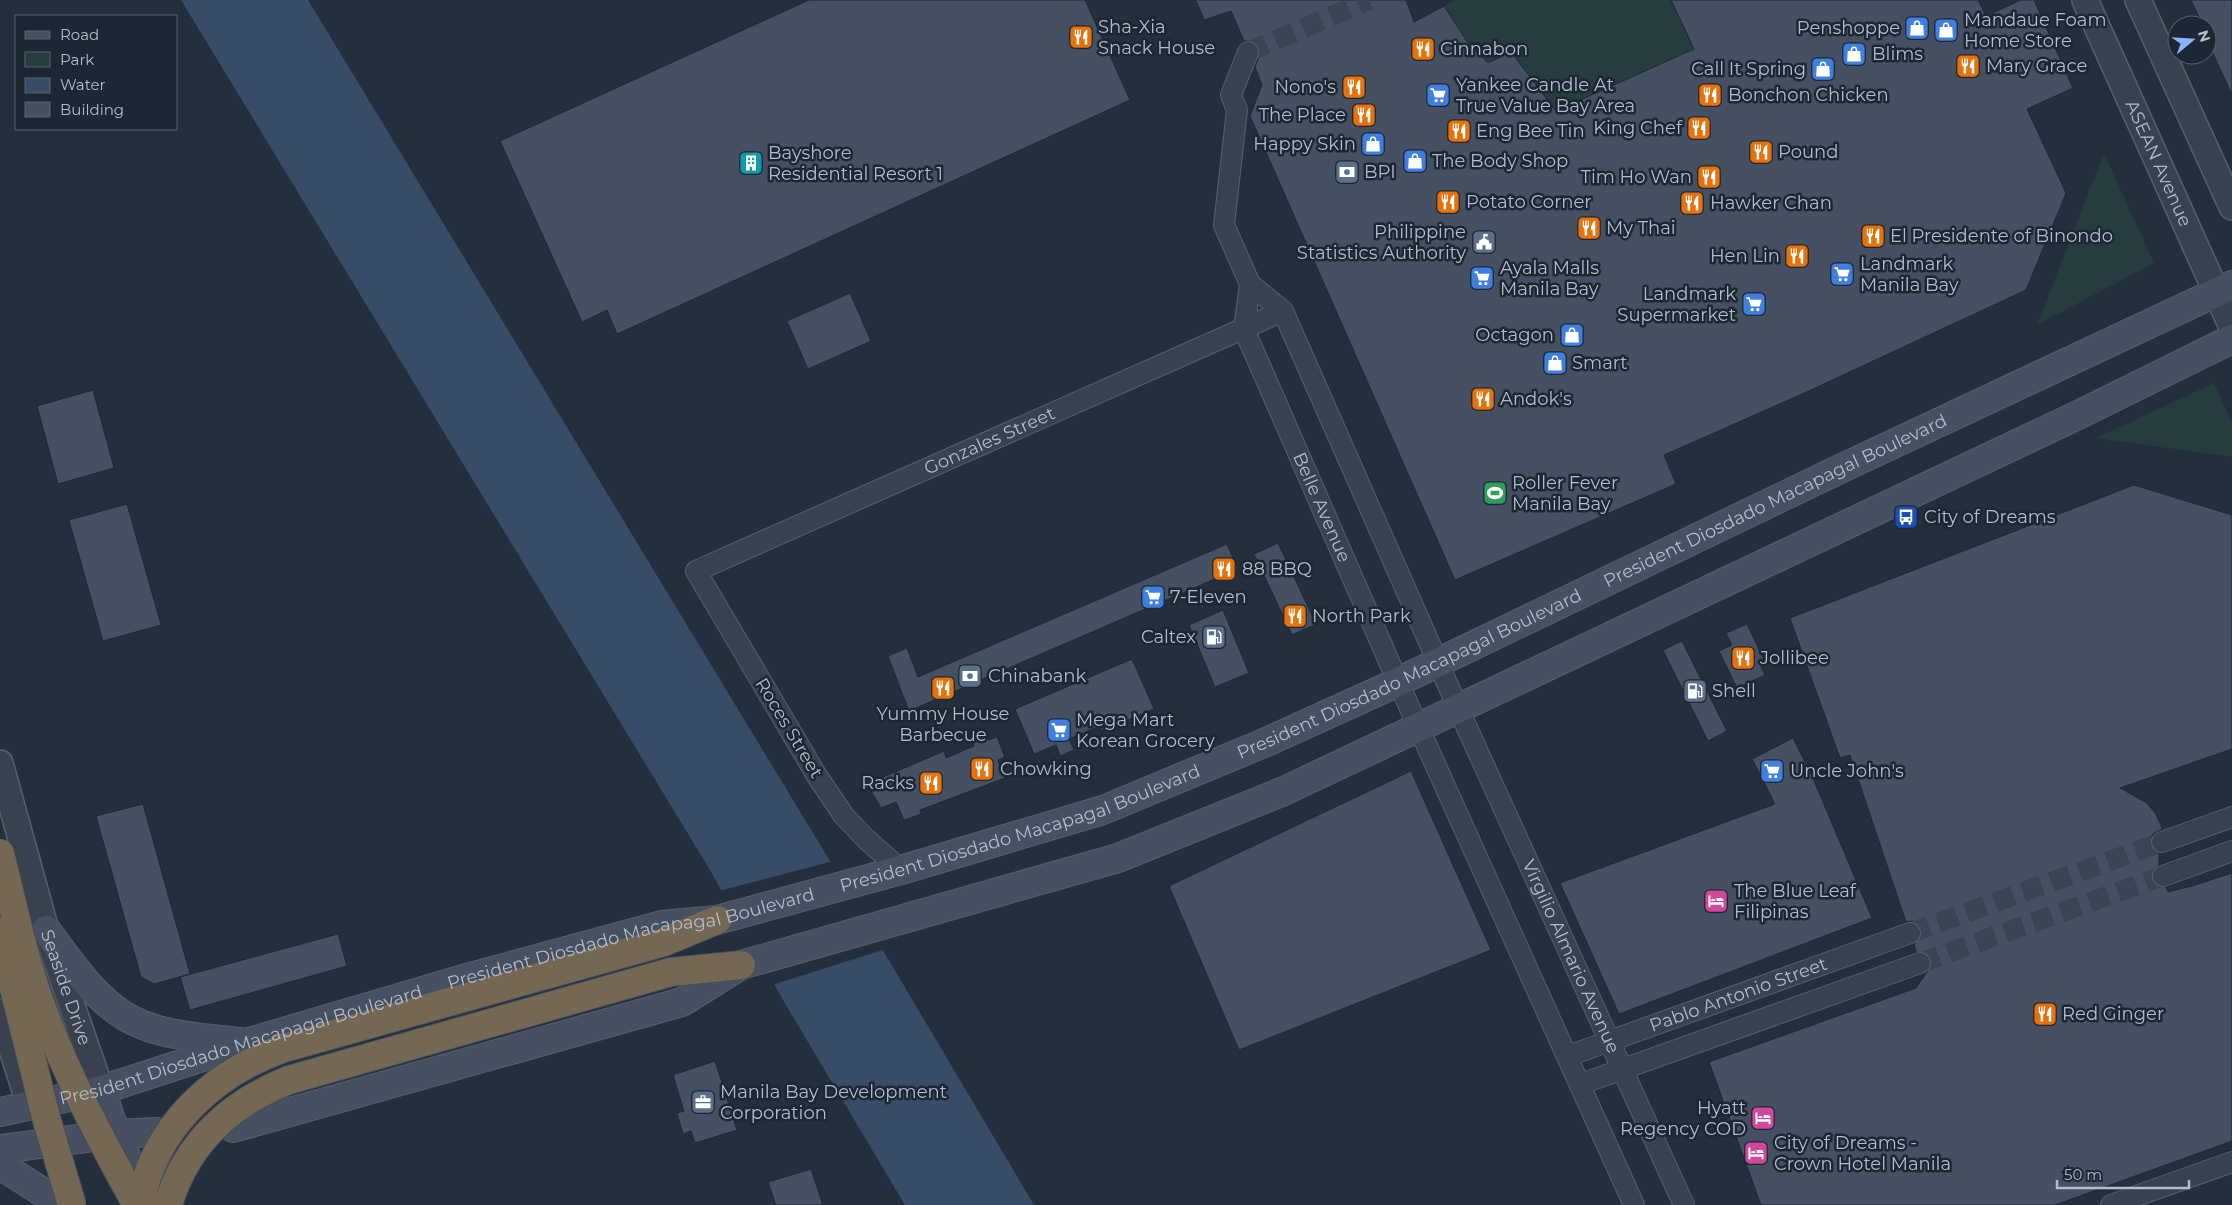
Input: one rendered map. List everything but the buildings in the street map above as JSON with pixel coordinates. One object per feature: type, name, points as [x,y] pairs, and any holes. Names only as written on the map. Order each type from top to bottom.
[{"type":"highway","points":[[0,853],[28,964],[45,1017],[78,1093],[139,1205]]},
{"type":"highway","points":[[139,1205],[153,1162],[176,1124],[188,1109],[215,1083],[246,1063],[284,1048],[664,942],[720,919]]},
{"type":"highway","points":[[0,930],[47,1121],[72,1205]]},
{"type":"highway","points":[[168,1205],[179,1175],[198,1144],[236,1108],[269,1088],[314,1072],[671,972],[746,964]]},
{"type":"main road","name":"President Diosdado Macapagal Boulevard","points":[[0,1112],[101,1090],[375,1004],[662,925],[720,919],[902,870],[1103,810],[1264,743],[1398,682],[1840,470],[2224,289]]},
{"type":"main road","points":[[233,1128],[682,1002],[746,964],[1118,858],[1284,791],[2067,420],[2232,339]]},
{"type":"main road","points":[[46,930],[97,993],[124,1015],[158,1030],[246,1043]]},
{"type":"main road","name":"Seaside Drive","points":[[101,1090],[116,1134],[150,1205]]},
{"type":"main road","points":[[30,1106],[42,1143],[81,1205]]},
{"type":"main road","points":[[0,1149],[116,1134],[156,1132]]},
{"type":"main road","points":[[0,1165],[64,1205]]},
{"type":"street","name":"ASEAN Avenue","points":[[2085,0],[2224,289],[2232,327]]},
{"type":"street","points":[[2138,0],[2232,207]]},
{"type":"street","points":[[1248,52],[1231,95],[1237,110],[1224,225],[1250,284],[1283,311],[1458,708]]},
{"type":"street","points":[[1244,329],[1250,284]]},
{"type":"street","name":"Gonzales Street","points":[[696,571],[1283,311]]},
{"type":"street","name":"Belle Avenue","points":[[1244,329],[1418,726]]},
{"type":"street","name":"Roces Street","points":[[696,571],[817,776],[844,816],[866,839],[902,870]]},
{"type":"street","name":"Virgilio Almario Avenue","points":[[1458,708],[1684,1205]]},
{"type":"street","points":[[1418,726],[1634,1205]]},
{"type":"street","name":"Seaside Drive","points":[[0,763],[46,930],[101,1090]]},
{"type":"street","points":[[2162,842],[2232,817]]},
{"type":"street","points":[[2163,876],[2232,852]]},
{"type":"street","points":[[0,947],[15,948],[24,944],[34,930],[34,888]]},
{"type":"street","name":"Pablo Antonio Street","points":[[1568,1056],[1910,933]]},
{"type":"street","name":"Pablo Antonio Street","points":[[1580,1084],[1920,963]]},
{"type":"street","points":[[0,1012],[30,1106]]},
{"type":"street","points":[[2111,1205],[2232,1162]]},
{"type":"green space","points":[[1457,0],[1671,0],[1694,49],[1556,111],[1512,53],[1488,63],[1468,43],[1444,6]]},
{"type":"green space","points":[[2104,153],[2154,263],[2037,325]]},
{"type":"green space","points":[[2214,383],[2232,422],[2232,457],[2096,438]]},
{"type":"water","points":[[181,0],[308,0],[830,861],[1034,1205],[905,1205],[783,1000],[710,870]]},
{"type":"pier","points":[[833,861],[886,949],[772,985],[719,891]]},
{"type":"tunnel","points":[[1248,52],[1369,0]]},
{"type":"tunnel","points":[[1910,933],[2162,842]]},
{"type":"tunnel","points":[[1920,963],[2163,876]]},
{"type":"place","name":"Penshoppe","points":[[1917,28]]},
{"type":"place","name":"Mandaue Foam Home Store","points":[[1946,30]]},
{"type":"place","name":"Sha-Xia Snack House","points":[[1081,37]]},
{"type":"place","name":"Cinnabon","points":[[1423,49]]},
{"type":"place","name":"Blims","points":[[1854,54]]},
{"type":"place","name":"Mary Grace","points":[[1968,66]]},
{"type":"place","name":"Call It Spring","points":[[1823,69]]},
{"type":"place","name":"Nono's","points":[[1354,87]]},
{"type":"place","name":"Yankee Candle At True Value Bay Area","points":[[1438,95]]},
{"type":"place","name":"Bonchon Chicken","points":[[1710,95]]},
{"type":"place","name":"The Place","points":[[1364,115]]},
{"type":"place","name":"King Chef","points":[[1699,128]]},
{"type":"place","name":"Eng Bee Tin","points":[[1459,131]]},
{"type":"place","name":"Happy Skin","points":[[1373,144]]},
{"type":"place","name":"Pound","points":[[1761,152]]},
{"type":"place","name":"The Body Shop","points":[[1415,161]]},
{"type":"place","name":"Bayshore Residential Resort 1","points":[[751,163]]},
{"type":"place","name":"BPI","points":[[1347,172]]},
{"type":"place","name":"Tim Ho Wan","points":[[1709,177]]},
{"type":"place","name":"Potato Corner","points":[[1448,202]]},
{"type":"place","name":"Hawker Chan","points":[[1692,203]]},
{"type":"place","name":"My Thai","points":[[1589,228]]},
{"type":"place","name":"El Presidente of Binondo","points":[[1873,236]]},
{"type":"place","name":"Philippine Statistics Authority","points":[[1484,242]]},
{"type":"place","name":"Hen Lin","points":[[1797,256]]},
{"type":"place","name":"Landmark Manila Bay","points":[[1842,274]]},
{"type":"place","name":"Ayala Malls Manila Bay","points":[[1482,278]]},
{"type":"place","name":"Landmark Supermarket","points":[[1754,304]]},
{"type":"place","name":"Octagon","points":[[1572,335]]},
{"type":"place","name":"Smart","points":[[1555,363]]},
{"type":"place","name":"Andok's","points":[[1483,399]]},
{"type":"place","name":"Roller Fever Manila Bay","points":[[1495,493]]},
{"type":"place","name":"City of Dreams","points":[[1906,517]]},
{"type":"place","name":"88 BBQ","points":[[1224,569]]},
{"type":"place","name":"7-Eleven","points":[[1153,597]]},
{"type":"place","name":"North Park","points":[[1295,616]]},
{"type":"place","name":"Caltex","points":[[1214,637]]},
{"type":"place","name":"Jollibee","points":[[1743,658]]},
{"type":"place","name":"Chinabank","points":[[970,676]]},
{"type":"place","name":"Yummy House Barbecue","points":[[943,688]]},
{"type":"place","name":"Shell","points":[[1695,691]]},
{"type":"place","name":"Mega Mart Korean Grocery","points":[[1059,730]]},
{"type":"place","name":"Chowking","points":[[982,769]]},
{"type":"place","name":"Uncle John's","points":[[1772,771]]},
{"type":"place","name":"Racks","points":[[931,783]]},
{"type":"place","name":"The Blue Leaf Filipinas","points":[[1716,901]]},
{"type":"place","name":"Red Ginger","points":[[2045,1014]]},
{"type":"place","name":"Manila Bay Development Corporation","points":[[703,1102]]},
{"type":"place","name":"Hyatt Regency COD","points":[[1763,1118]]},
{"type":"place","name":"City of Dreams - Crown Hotel Manila","points":[[1756,1153]]}]
